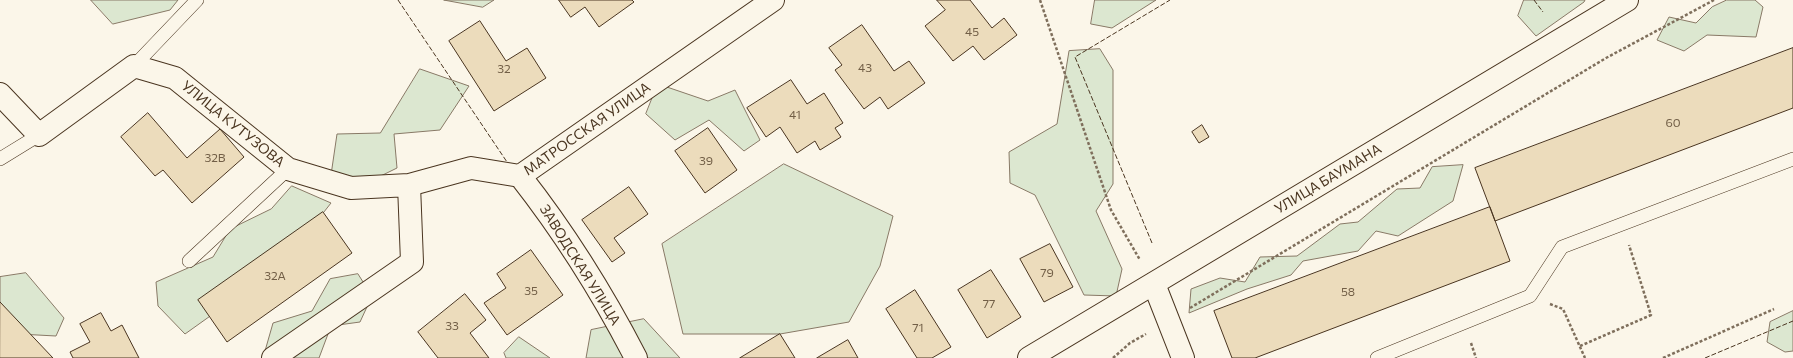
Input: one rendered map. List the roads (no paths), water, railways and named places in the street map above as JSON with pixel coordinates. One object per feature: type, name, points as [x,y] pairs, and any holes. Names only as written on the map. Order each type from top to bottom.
[{"type":"street","name":"МАТРОССКАЯ УЛИЦА","points":[[408,185],[471,168],[520,176],[773,0]]},
{"type":"street","name":"УЛИЦА БАУМАНА","points":[[1029,358],[1627,0]]},
{"type":"street","points":[[0,94],[39,135],[134,66]]},
{"type":"street","name":"УЛИЦА КУТУЗОВА","points":[[134,66],[175,78],[288,169],[351,188],[408,185]]},
{"type":"street","name":"ЗАВОДСКАЯ УЛИЦА","points":[[520,176],[542,203],[612,312],[636,358]]},
{"type":"street","points":[[273,358],[412,262],[408,185]]},
{"type":"street","points":[[1154,284],[1183,358]]},
{"type":"lane","points":[[134,66],[197,0]]},
{"type":"lane","points":[[0,159],[39,135]]},
{"type":"lane","points":[[1377,358],[1530,296],[1562,247],[1793,159]]},
{"type":"lane","points":[[189,261],[288,169]]}]
